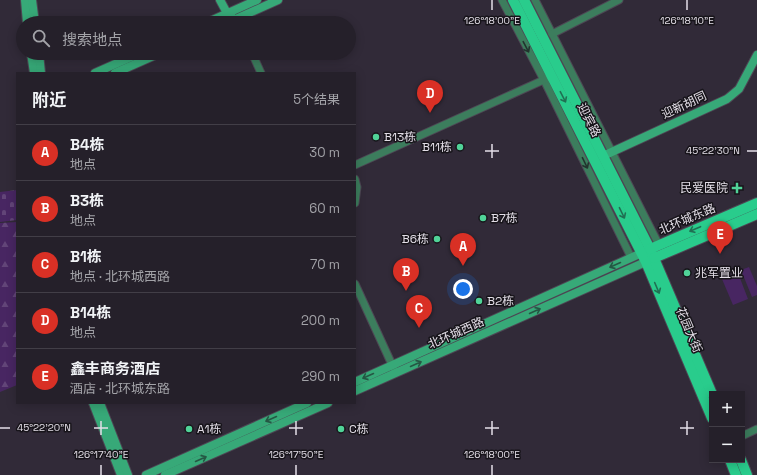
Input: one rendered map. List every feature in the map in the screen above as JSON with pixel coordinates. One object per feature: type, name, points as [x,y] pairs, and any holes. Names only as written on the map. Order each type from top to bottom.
[{"type":"main road","points":[[25,0],[27,16]]},
{"type":"main road","points":[[32,0],[34,16]]},
{"type":"main road","points":[[220,0],[233,16]]},
{"type":"main road","points":[[235,16],[257,0]]},
{"type":"main road","points":[[237,16],[278,0]]},
{"type":"main road","name":"迎宾路","points":[[513,0],[552,76],[650,253]]},
{"type":"main road","name":"迎宾路","points":[[524,0],[550,38],[552,76],[608,154],[650,253]]},
{"type":"main road","name":"迎新胡同","points":[[608,154],[727,99],[739,89],[757,55]]},
{"type":"main road","points":[[32,60],[34,72]]},
{"type":"main road","points":[[39,60],[41,72]]},
{"type":"main road","points":[[98,72],[125,60]]},
{"type":"main road","points":[[117,72],[144,60]]},
{"type":"main road","name":"北环城东路","points":[[650,253],[757,203]]},
{"type":"main road","name":"北环城东路","points":[[650,253],[757,214]]},
{"type":"main road","name":"北环城西路","points":[[356,390],[394,369],[631,257],[650,253]]},
{"type":"main road","name":"北环城西路","points":[[356,382],[394,369],[650,253]]},
{"type":"main road","name":"花园大街","points":[[650,253],[711,391]]},
{"type":"main road","name":"花园大街","points":[[650,253],[709,410]]},
{"type":"main road","points":[[93,404],[121,475]]},
{"type":"main road","points":[[100,404],[128,475]]},
{"type":"main road","points":[[146,475],[305,404]]},
{"type":"main road","points":[[165,475],[326,404]]},
{"type":"main road","points":[[733,463],[740,471]]},
{"type":"street","points":[[502,0],[552,76],[631,257]]},
{"type":"street","points":[[535,0],[550,38],[608,154]]},
{"type":"street","points":[[550,38],[619,0]]},
{"type":"street","points":[[255,60],[261,72]]},
{"type":"street","points":[[356,165],[552,76]]},
{"type":"street","points":[[356,183],[356,195]]},
{"type":"street","points":[[356,286],[394,369]]},
{"type":"street","points":[[745,435],[757,429]]},
{"type":"green space","points":[[16,190],[16,220],[0,222],[0,192]]},
{"type":"green space","points":[[16,222],[16,385],[0,392],[0,223]]},
{"type":"green space","points":[[749,267],[757,286],[757,295],[752,297],[741,270]]},
{"type":"green space","points":[[738,273],[748,299],[733,305],[722,279]]},
{"type":"place","name":"B14栋","points":[[430,113]]},
{"type":"place","name":"B13栋","points":[[376,137]]},
{"type":"place","name":"B11栋","points":[[460,147]]},
{"type":"place","name":"民爱医院","points":[[737,188]]},
{"type":"place","name":"B7栋","points":[[483,218]]},
{"type":"place","name":"B6栋","points":[[437,239]]},
{"type":"place","name":"鑫丰商务酒店","points":[[720,254]]},
{"type":"place","name":"B4栋","points":[[463,266]]},
{"type":"place","name":"兆军置业","points":[[687,273]]},
{"type":"place","name":"B3栋","points":[[406,291]]},
{"type":"place","name":"B2栋","points":[[479,301]]},
{"type":"place","name":"B1栋","points":[[419,328]]},
{"type":"place","name":"A1栋","points":[[189,429]]},
{"type":"place","name":"C栋","points":[[341,429]]}]
